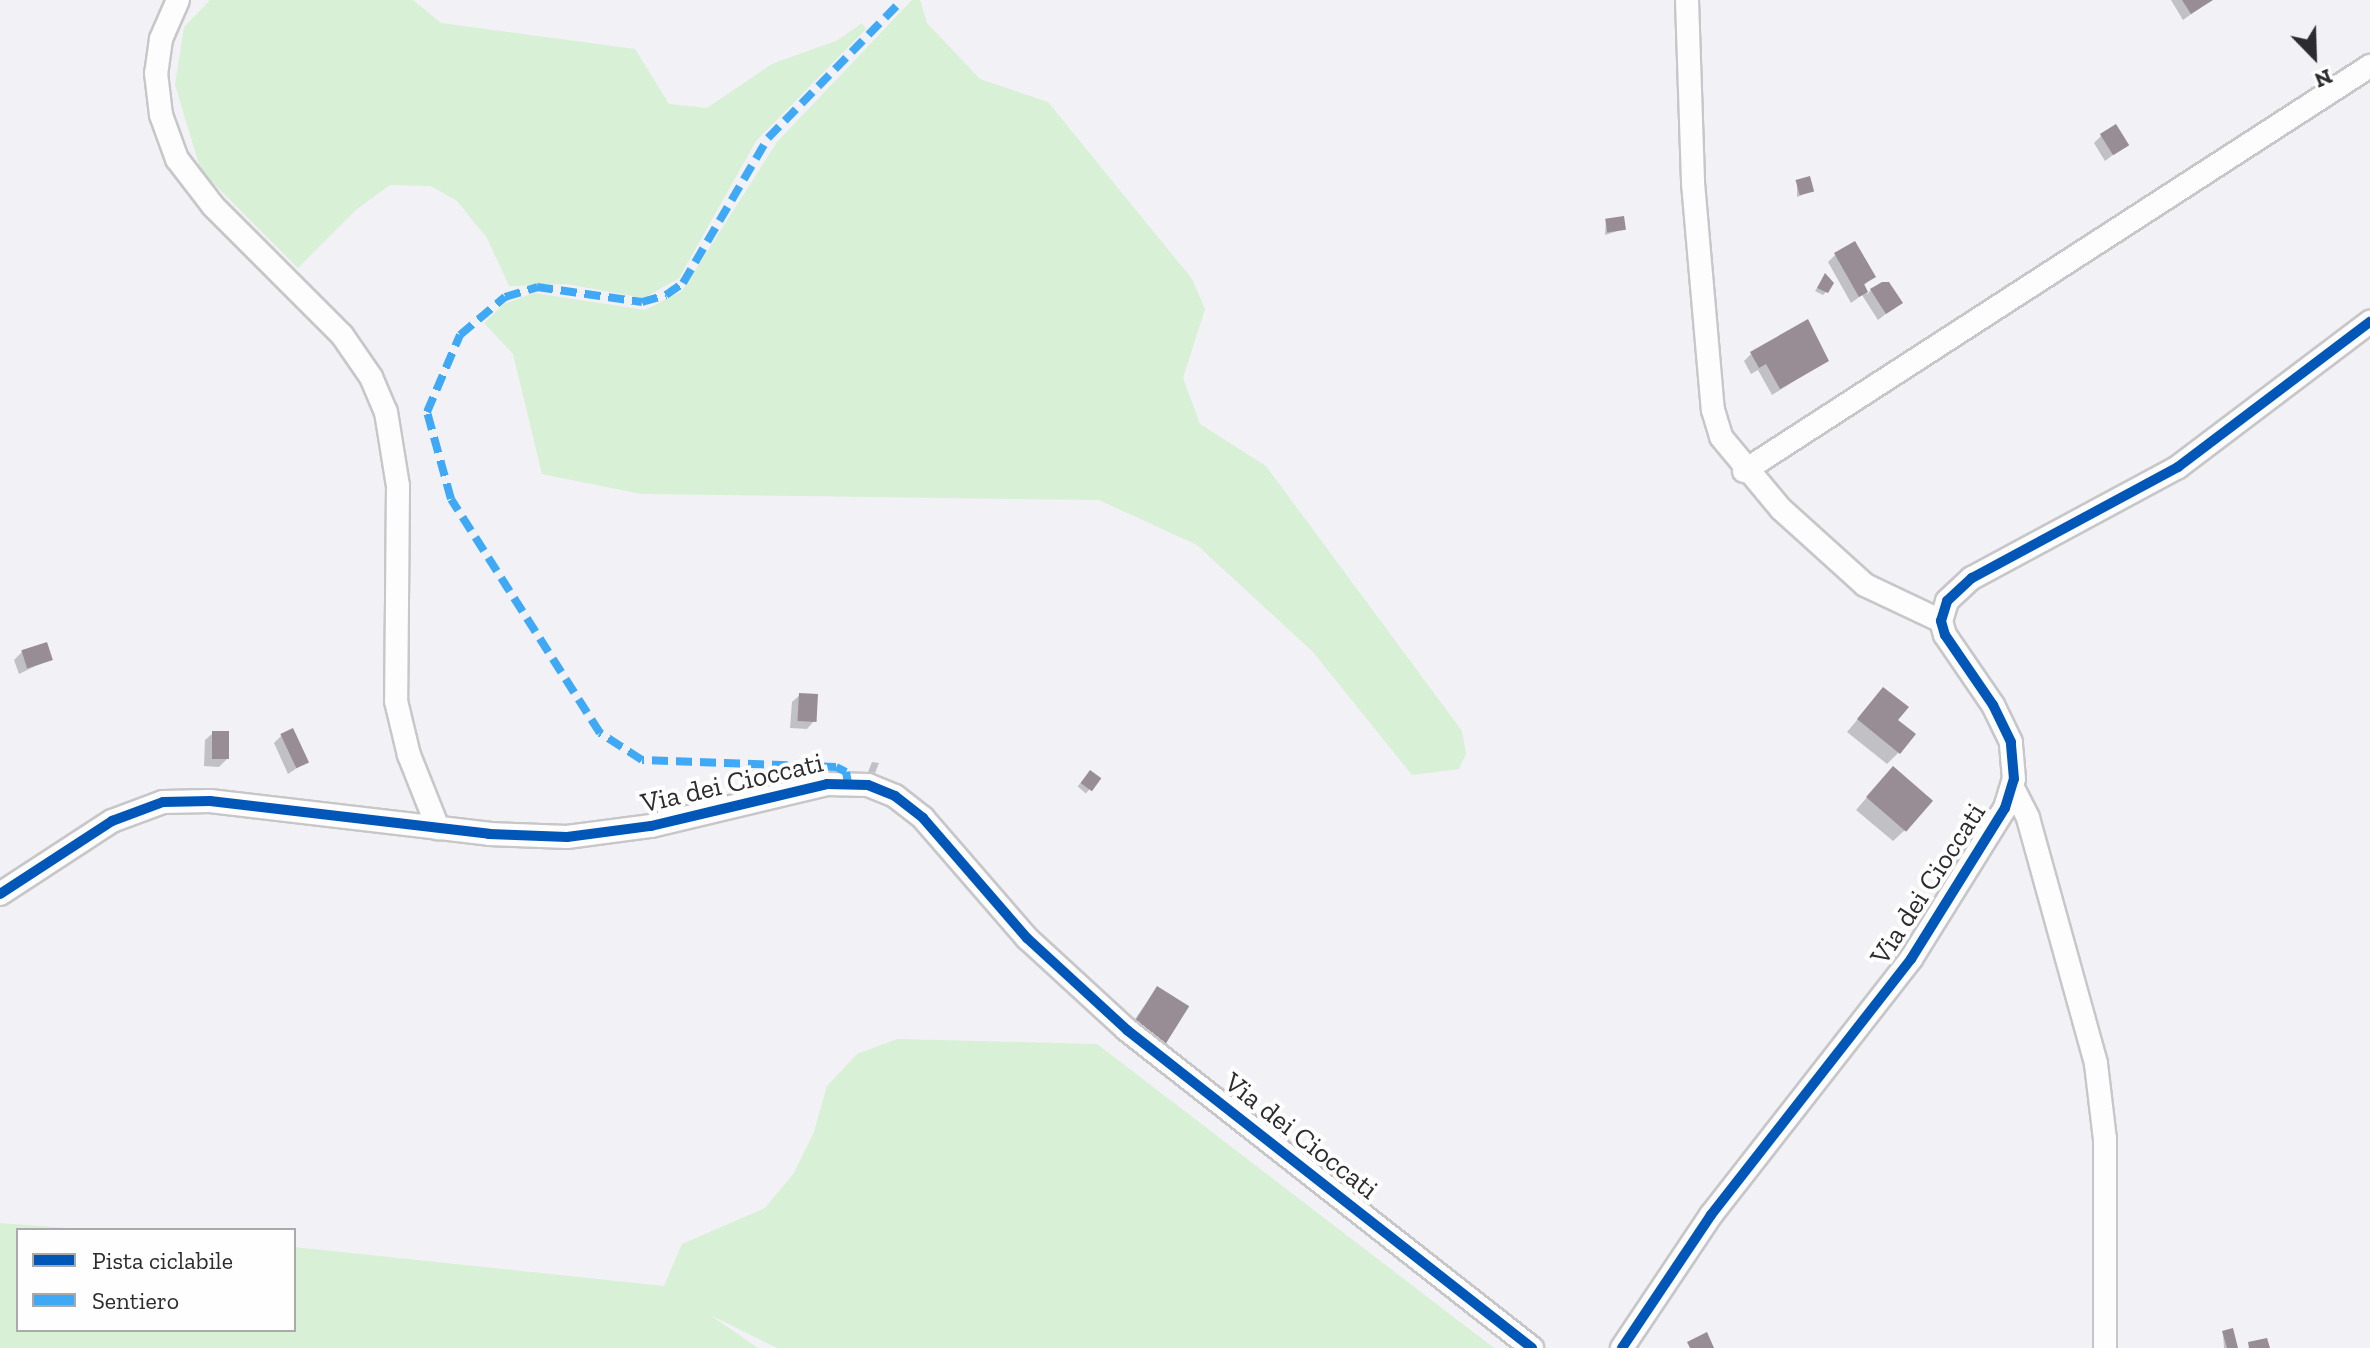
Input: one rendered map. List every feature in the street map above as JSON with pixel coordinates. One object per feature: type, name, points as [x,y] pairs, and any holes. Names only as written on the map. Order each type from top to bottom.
[{"type":"street","points":[[178,0],[161,39],[156,73],[161,115],[177,159],[213,206],[337,329],[371,377],[386,412],[398,486],[396,701],[409,755],[438,828]]},
{"type":"street","points":[[1687,0],[1693,183],[1713,410],[1721,437],[1744,471],[1865,585],[1941,621],[1947,601],[1965,583],[2178,467],[2370,322]]},
{"type":"street","points":[[1744,471],[2370,66]]},
{"type":"street","name":"Via dei Cioccati","points":[[1622,1348],[1711,1215],[1917,950],[1977,859],[2013,788],[2014,761],[2008,733],[1955,653],[1941,621]]},
{"type":"street","name":"Via dei Cioccati","points":[[0,894],[112,821],[163,802],[210,801],[438,828],[582,837],[827,784],[868,785],[886,791],[923,818],[1027,938],[1127,1030],[1532,1348]]},
{"type":"street","points":[[2013,788],[2028,818],[2096,1064],[2105,1139],[2105,1348]]},
{"type":"green space","points":[[210,0],[413,0],[441,23],[635,49],[669,104],[707,108],[772,64],[838,40],[862,23],[866,29],[756,141],[679,278],[644,298],[566,284],[509,286],[487,238],[457,201],[431,186],[390,185],[357,209],[298,268],[201,171],[175,85],[184,27]]},
{"type":"green space","points":[[912,0],[920,0],[927,23],[980,79],[1048,102],[1192,279],[1205,309],[1183,378],[1200,424],[1266,466],[1462,731],[1466,754],[1459,769],[1412,775],[1313,652],[1197,545],[1099,500],[641,494],[542,474],[513,354],[484,323],[504,304],[534,293],[645,310],[682,291],[777,142]]},
{"type":"green space","points":[[897,1039],[1097,1044],[1494,1348],[777,1348],[710,1315],[758,1348],[0,1348],[0,1223],[68,1228],[16,1228],[16,1332],[296,1332],[296,1247],[664,1286],[682,1244],[765,1208],[794,1173],[814,1132],[827,1086],[857,1054]]},
{"type":"building","points":[[2182,0],[2213,0],[2191,14]]},
{"type":"building","points":[[2116,124],[2129,145],[2113,155],[2100,134]]},
{"type":"building","points":[[1810,176],[1814,191],[1800,195],[1796,180]]},
{"type":"building","points":[[1624,216],[1626,230],[1607,233],[1605,219]]},
{"type":"building","points":[[1855,241],[1876,277],[1864,284],[1868,292],[1859,297],[1834,253]]},
{"type":"building","points":[[1825,273],[1834,283],[1828,293],[1817,288]]},
{"type":"building","points":[[1882,282],[1889,282],[1903,303],[1886,314],[1870,289]]},
{"type":"building","points":[[1808,319],[1829,361],[1780,389],[1766,364],[1759,368],[1750,352]]},
{"type":"building","points":[[47,642],[53,660],[27,668],[21,650]]},
{"type":"building","points":[[1883,687],[1909,707],[1898,720],[1916,734],[1900,754],[1857,719]]},
{"type":"building","points":[[799,693],[818,694],[817,722],[798,721]]},
{"type":"building","points":[[293,728],[309,762],[296,768],[280,734]]},
{"type":"building","points":[[212,731],[229,731],[229,759],[212,759]]},
{"type":"building","points":[[1893,766],[1933,801],[1906,832],[1866,797]]},
{"type":"building","points":[[1090,770],[1101,778],[1092,791],[1081,783]]},
{"type":"building","points":[[1157,986],[1189,1006],[1163,1048],[1131,1028]]},
{"type":"building","points":[[2233,1328],[2238,1348],[2227,1348],[2222,1331]]},
{"type":"building","points":[[1707,1332],[1714,1348],[1690,1348],[1687,1342]]},
{"type":"building","points":[[2267,1338],[2270,1348],[2249,1348],[2248,1342]]},
{"type":"marked path","points":[[848,783],[846,772],[836,767],[642,760],[600,733],[451,499],[427,412],[460,335],[505,297],[537,287],[642,302],[666,295],[683,283],[768,138],[902,0]]},
{"type":"cycle path","points":[[1622,1348],[1711,1215],[1911,959],[2005,808],[2014,779],[2011,742],[1993,705],[1945,635],[1941,621],[1947,601],[1972,578],[2178,467],[2370,322]]},
{"type":"cycle path","points":[[0,894],[112,821],[163,802],[210,801],[489,834],[567,837],[651,826],[827,784],[868,785],[895,796],[923,818],[1027,938],[1127,1030],[1532,1348]]}]
